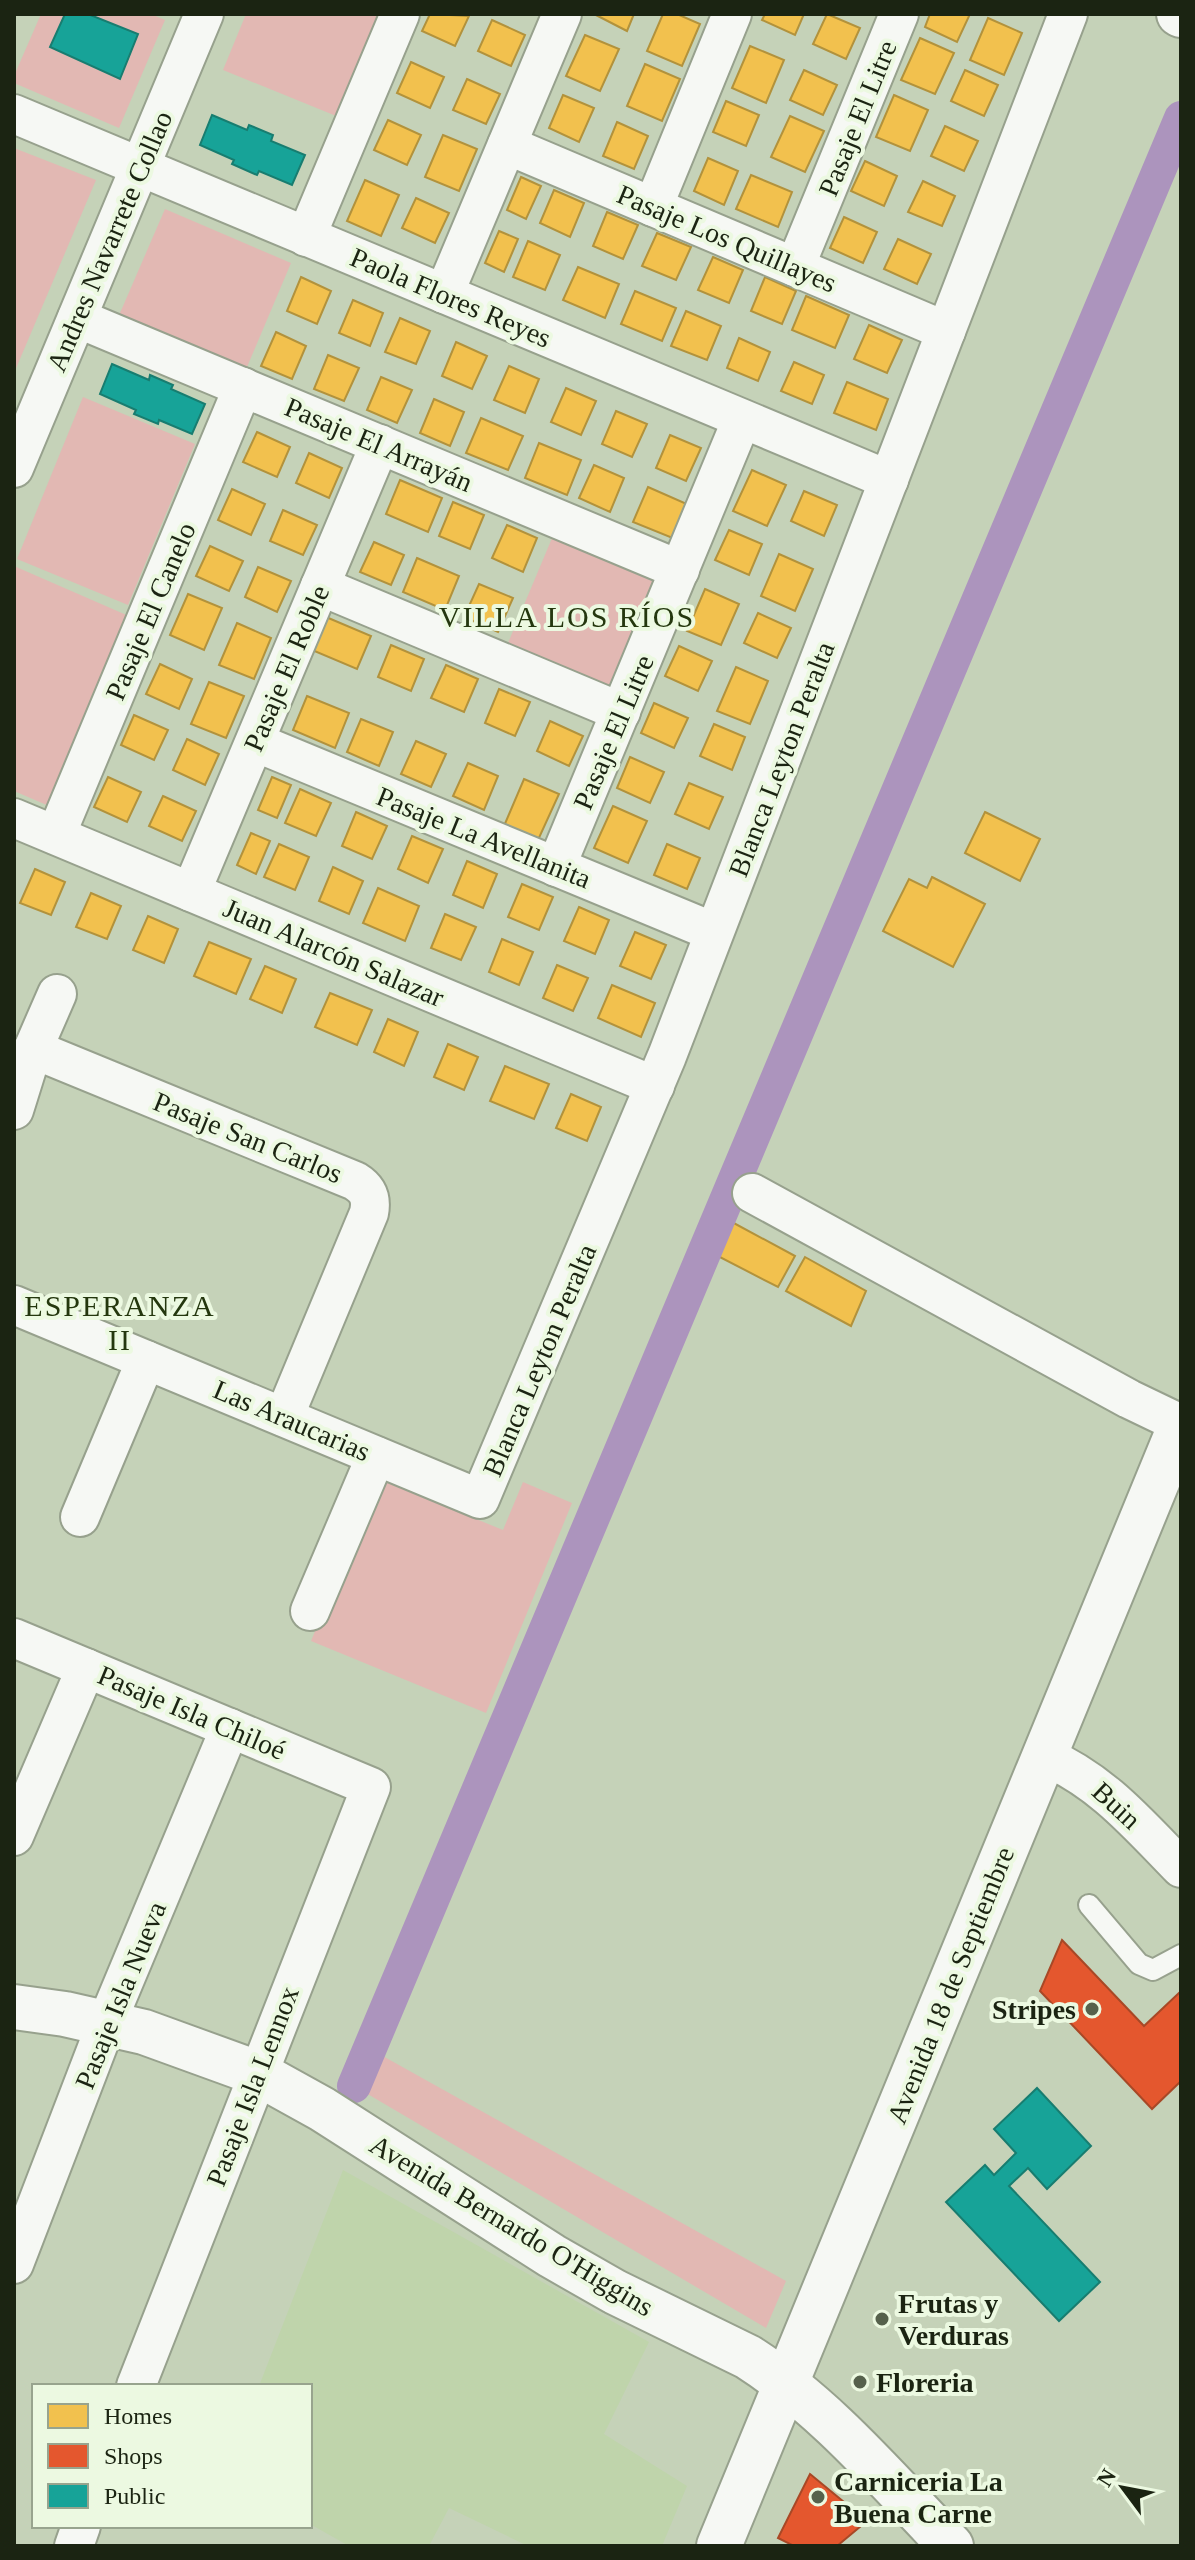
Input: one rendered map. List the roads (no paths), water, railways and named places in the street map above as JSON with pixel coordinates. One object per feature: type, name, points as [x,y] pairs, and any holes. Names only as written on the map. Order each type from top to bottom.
[{"type":"main road","name":"Avenida 18 de Septiembre","points":[[719,2546],[1181,1424]]},
{"type":"main road","name":"Avenida Bernardo O'Higgins","points":[[14,2007],[107,2022],[182,2045],[257,2073],[332,2116],[552,2256],[628,2299],[748,2357],[787,2383],[824,2416],[951,2546]]},
{"type":"street","name":"Andres Navarrete Collao","points":[[14,468],[203,14]]},
{"type":"street","points":[[306,237],[400,14]]},
{"type":"street","points":[[444,294],[562,14]]},
{"type":"street","points":[[653,207],[732,14]]},
{"type":"street","name":"Pasaje El Litre","points":[[795,267],[899,14]]},
{"type":"street","name":"Blanca Leyton Peralta","points":[[480,1499],[655,1086],[1068,14]]},
{"type":"street","name":"Paola Flores Reyes","points":[[14,114],[889,480]]},
{"type":"street","name":"Pasaje Los Quillayes","points":[[507,145],[946,331]]},
{"type":"street","name":"Pasaje El Arrayán","points":[[77,318],[680,570]]},
{"type":"street","name":"Pasaje El Canelo","points":[[56,835],[243,387]]},
{"type":"street","name":"Pasaje El Litre","points":[[556,867],[742,419]]},
{"type":"street","name":"Pasaje El Roble","points":[[191,892],[380,444]]},
{"type":"street","points":[[320,586],[621,712]]},
{"type":"street","name":"Pasaje La Avellanita","points":[[255,742],[714,932]]},
{"type":"street","name":"Juan Alarcón Salazar","points":[[14,818],[655,1086]]},
{"type":"street","points":[[14,1110],[33,1049],[57,994]]},
{"type":"street","name":"Pasaje San Carlos","points":[[33,1049],[355,1181],[368,1194],[371,1204],[369,1213],[284,1417]]},
{"type":"street","points":[[752,1193],[1129,1399],[1181,1424]]},
{"type":"street","name":"Las Araucarias","points":[[14,1305],[480,1499]]},
{"type":"street","points":[[80,1517],[146,1360]]},
{"type":"street","points":[[310,1611],[376,1456]]},
{"type":"street","name":"Pasaje Isla Chiloé","points":[[14,1638],[371,1787]]},
{"type":"street","points":[[14,1836],[86,1668]]},
{"type":"street","name":"Pasaje Isla Nueva","points":[[14,2264],[107,2022],[230,1728]]},
{"type":"street","name":"Buin","points":[[1044,1756],[1075,1770],[1100,1787],[1181,1868]]},
{"type":"street","name":"Pasaje Isla Lennox","points":[[137,2384],[371,1787]]},
{"type":"lane","points":[[1089,1905],[1139,1964],[1153,1970],[1181,1955]]},
{"type":"waterway","points":[[354,2086],[1181,118]]},
{"type":"place","name":"Stripes","points":[[1092,2009]]},
{"type":"place","name":"Frutas y Verduras","points":[[882,2319]]},
{"type":"place","name":"Floreria","points":[[860,2382]]},
{"type":"place","name":"Carniceria La Buena Carne","points":[[818,2497]]},
{"type":"district","name":"VILLA LOS RÍOS","points":[[567,617]]},
{"type":"district","name":"ESPERANZA II","points":[[120,1323]]}]
